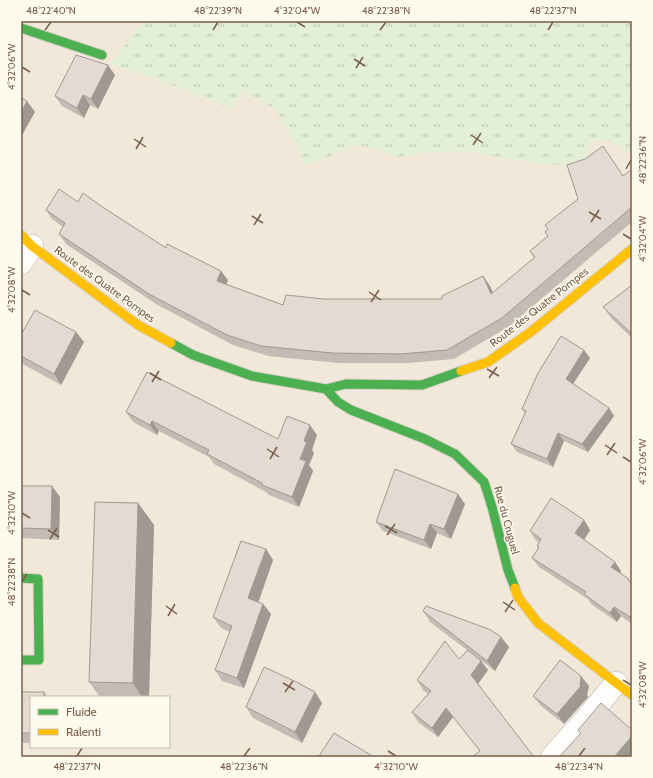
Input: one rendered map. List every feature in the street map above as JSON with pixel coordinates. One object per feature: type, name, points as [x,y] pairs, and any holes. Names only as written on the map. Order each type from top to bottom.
[{"type":"street","points":[[21,28],[102,55]]},
{"type":"street","name":"Route des Quatre Pompes","points":[[25,248],[138,325],[193,355],[252,376],[326,389],[346,384],[422,385],[488,362],[532,331],[632,249]]},
{"type":"street","name":"Rue du Cruguel","points":[[326,389],[338,402],[351,410],[425,440],[455,454],[484,482],[508,570],[518,597],[538,623],[624,689]]},
{"type":"street","points":[[21,578],[38,579],[39,660],[21,660]]},
{"type":"street","points":[[552,757],[586,719],[624,689]]},
{"type":"shaded area","points":[[21,21],[632,21],[632,757],[21,757]]},
{"type":"green space","points":[[143,21],[632,21],[632,154],[609,141],[591,140],[585,165],[543,165],[530,161],[491,156],[473,151],[420,153],[411,156],[399,157],[365,146],[356,146],[304,166],[298,147],[274,108],[242,92],[233,109],[173,85],[111,64]]},
{"type":"building","points":[[76,55],[108,65],[91,99],[83,95],[77,108],[55,96]]},
{"type":"building","points":[[21,98],[27,101],[21,113]]},
{"type":"building","points":[[603,146],[623,176],[632,169],[632,207],[502,318],[447,350],[401,354],[332,353],[261,346],[227,335],[149,294],[59,234],[65,223],[46,210],[59,189],[78,202],[83,193],[166,248],[167,244],[221,271],[217,281],[283,305],[286,295],[324,299],[442,299],[442,296],[483,276],[491,294],[535,257],[530,251],[548,236],[545,232],[548,229],[545,225],[578,199],[567,165],[585,159]]},
{"type":"building","points":[[632,285],[632,333],[631,333],[603,307]]},
{"type":"building","points":[[35,310],[76,332],[54,374],[21,356],[21,335]]},
{"type":"building","points":[[561,336],[584,350],[566,379],[609,408],[582,444],[558,433],[547,459],[511,444],[526,411],[522,409],[538,373]]},
{"type":"building","points":[[147,372],[278,439],[287,416],[310,425],[304,441],[307,442],[300,459],[306,461],[292,497],[262,485],[262,483],[207,454],[209,450],[152,421],[150,425],[126,412]]},
{"type":"building","points":[[395,469],[458,494],[444,529],[430,524],[424,540],[376,522]]},
{"type":"building","points":[[21,486],[52,486],[51,529],[21,528]]},
{"type":"building","points":[[551,498],[584,520],[575,533],[615,562],[611,567],[629,579],[628,580],[632,583],[632,618],[614,607],[610,613],[584,594],[586,592],[532,558],[539,547],[537,546],[541,539],[530,531]]},
{"type":"building","points":[[95,502],[138,503],[133,683],[89,682]]},
{"type":"building","points":[[241,541],[266,549],[248,598],[263,604],[237,678],[215,670],[232,626],[213,617]]},
{"type":"building","points":[[426,606],[491,630],[501,637],[487,661],[423,611]]},
{"type":"building","points":[[445,641],[459,659],[468,650],[481,661],[471,675],[534,757],[472,757],[480,751],[446,708],[432,728],[412,712],[431,691],[417,680]]},
{"type":"building","points":[[560,660],[581,676],[581,686],[557,714],[533,696]]},
{"type":"building","points":[[264,667],[315,692],[295,732],[246,707]]},
{"type":"building","points":[[21,692],[44,692],[44,696],[30,696],[30,733],[21,733]]},
{"type":"building","points":[[601,703],[632,730],[632,736],[614,757],[559,757],[581,733],[578,730]]},
{"type":"building","points":[[334,733],[374,757],[319,756]]},
{"type":"traffic: fast","points":[[21,28],[102,55]]},
{"type":"traffic: fast","points":[[171,343],[193,355],[252,376],[326,389],[346,384],[422,385],[461,371]]},
{"type":"traffic: fast","points":[[326,389],[338,402],[351,410],[425,439],[455,454],[484,482],[508,570],[515,588]]},
{"type":"traffic: fast","points":[[21,578],[38,579],[39,660],[21,660]]},
{"type":"traffic: slow","points":[[21,235],[32,246],[138,325],[171,343]]},
{"type":"traffic: slow","points":[[461,371],[488,362],[532,331],[632,249]]},
{"type":"traffic: slow","points":[[515,588],[518,597],[538,623],[632,695]]}]
